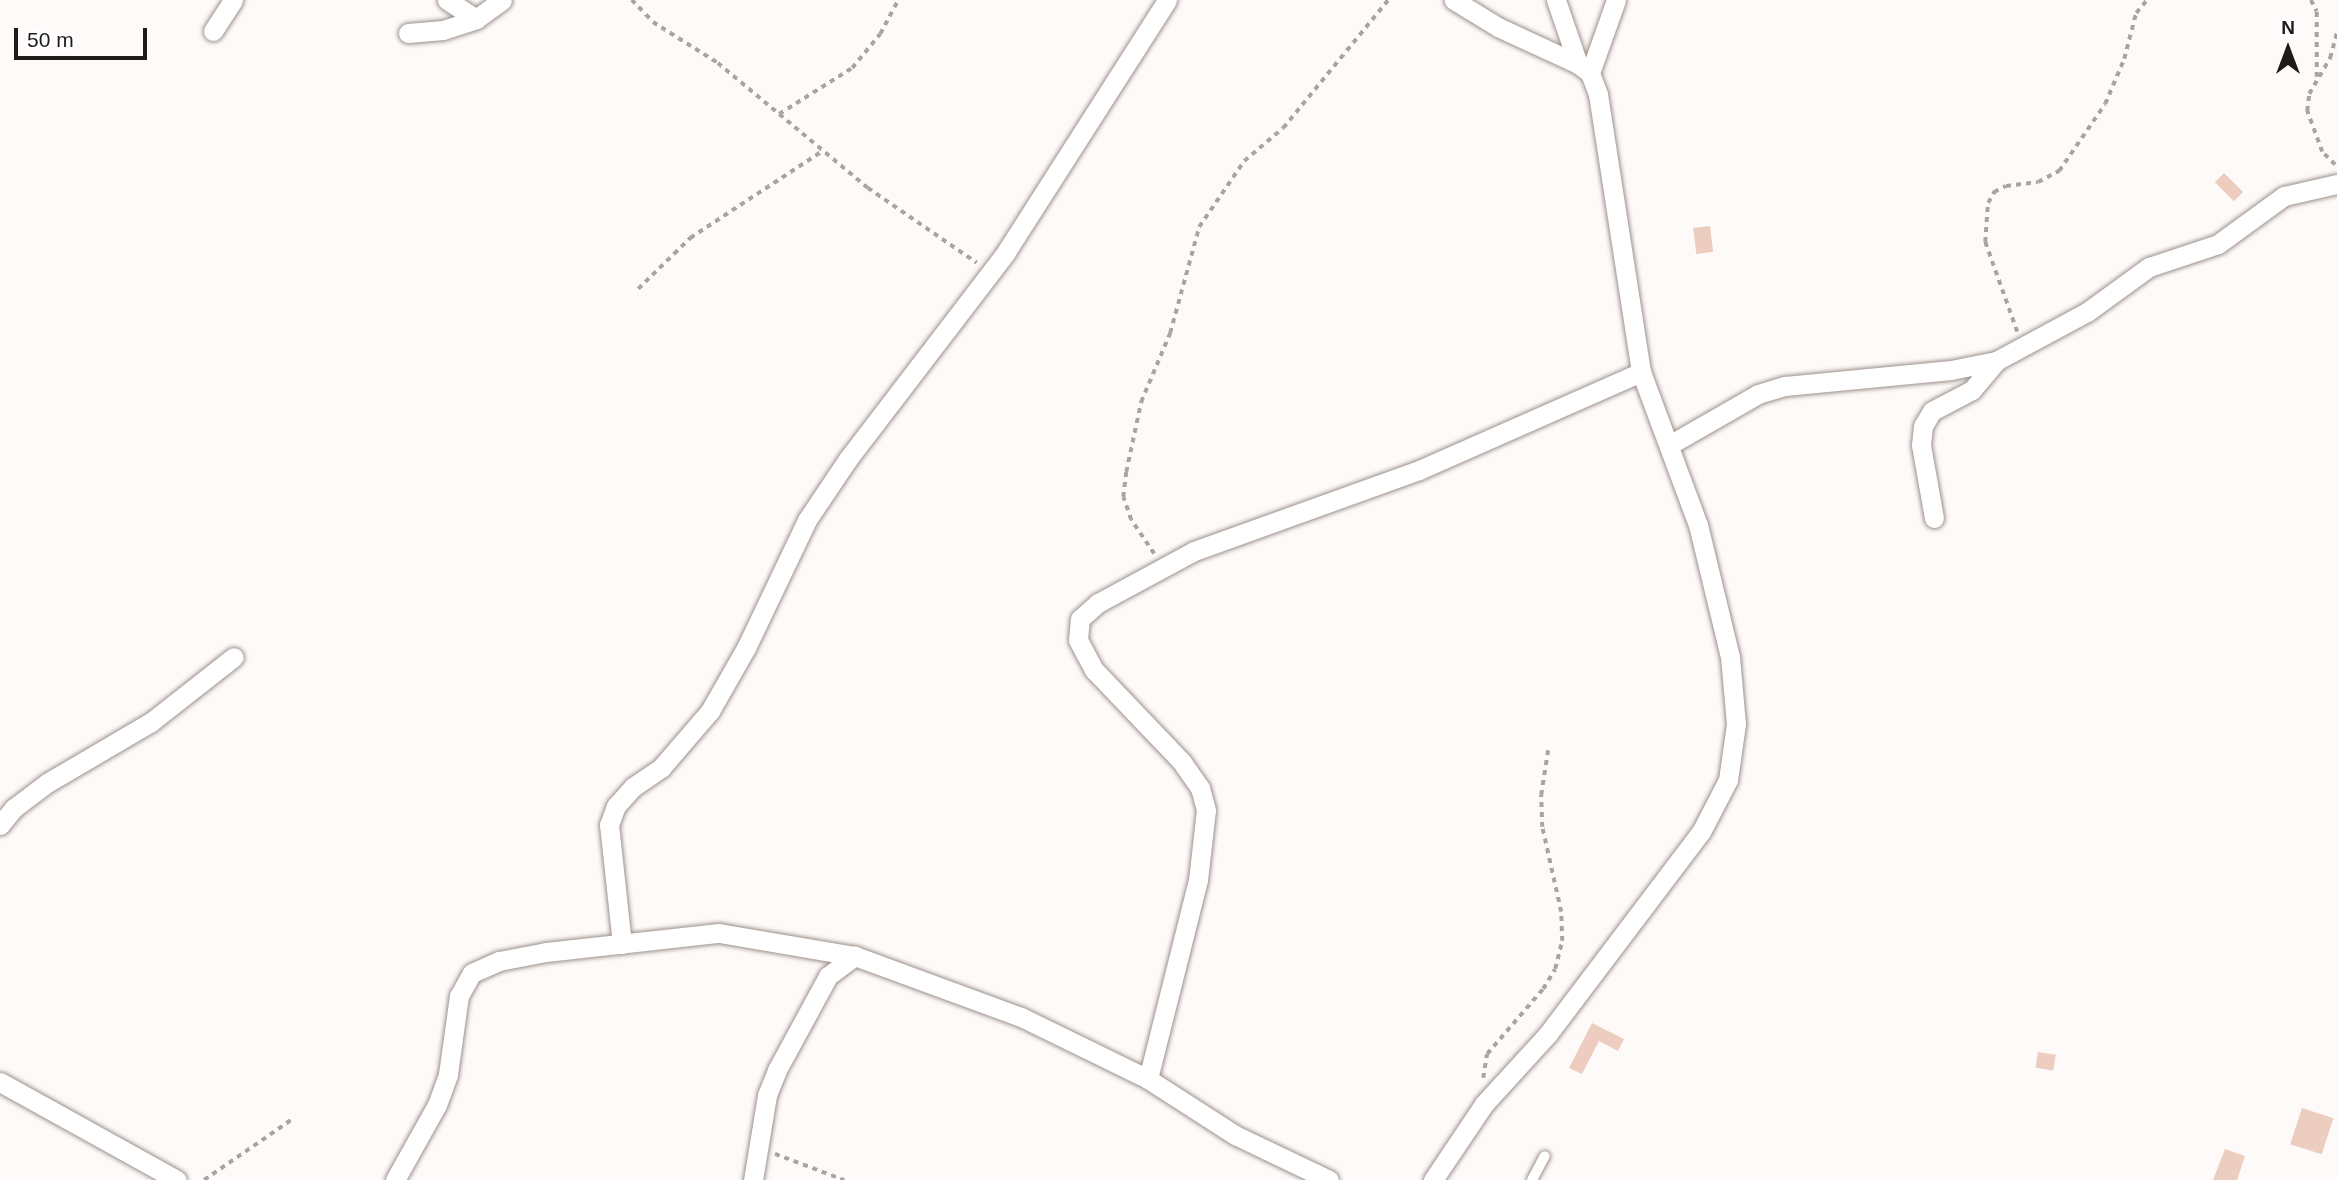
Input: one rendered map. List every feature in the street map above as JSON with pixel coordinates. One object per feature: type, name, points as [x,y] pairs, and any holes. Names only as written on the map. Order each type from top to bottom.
[{"type":"street","points":[[213,31],[233,0]]},
{"type":"street","points":[[447,0],[476,19]]},
{"type":"street","points":[[408,33],[443,30],[476,19],[502,0]]},
{"type":"street","points":[[621,944],[608,825],[616,806],[633,787],[661,768],[710,711],[821,499],[991,273],[1167,0]]},
{"type":"street","points":[[1454,0],[1498,27],[1584,69]]},
{"type":"street","points":[[1433,1180],[1484,1104],[1548,1034],[1661,890],[1701,832],[1728,780],[1736,724],[1730,657],[1698,525],[1671,444],[1641,372],[1602,117],[1556,0]]},
{"type":"street","points":[[1584,69],[1616,0]]},
{"type":"street","points":[[1671,444],[1758,394],[1785,386],[1951,370],[1996,361],[2025,349],[2087,312],[2121,283],[2149,267],[2218,244],[2284,196],[2337,184]]},
{"type":"street","points":[[1934,518],[1921,445],[1923,426],[1932,411],[1972,390],[1996,361]]},
{"type":"street","points":[[1148,1079],[1199,880],[1206,810],[1200,788],[1182,762],[1094,670],[1076,629],[1098,603],[1194,551],[1419,470],[1641,372]]},
{"type":"street","points":[[0,825],[13,808],[47,783],[151,722],[234,657]]},
{"type":"street","points":[[395,1180],[437,1105],[448,1074],[459,996],[472,973],[499,961],[719,933],[855,956],[1021,1017],[1148,1079],[1236,1135],[1329,1180]]},
{"type":"street","points":[[753,1180],[766,1095],[828,976],[855,956]]},
{"type":"street","points":[[0,1082],[177,1180]]},
{"type":"lane","points":[[1532,1180],[1545,1156]]},
{"type":"path","points":[[632,0],[641,13],[718,63],[821,152],[991,273]]},
{"type":"path","points":[[779,114],[852,68],[880,34],[898,0]]},
{"type":"path","points":[[1164,566],[1131,520],[1123,497],[1142,402],[1170,333],[1199,227],[1244,161],[1283,128],[1388,0]]},
{"type":"path","points":[[2025,349],[1985,242],[1988,202],[1994,192],[2006,186],[2038,183],[2059,171],[2105,104],[2124,59],[2136,13],[2147,0]]},
{"type":"path","points":[[2311,0],[2317,12],[2317,79]]},
{"type":"path","points":[[2337,32],[2309,94],[2310,130],[2322,152],[2337,167]]},
{"type":"path","points":[[638,289],[690,238],[821,152]]},
{"type":"path","points":[[1484,1104],[1481,1087],[1488,1054],[1543,989],[1562,941],[1561,912],[1542,827],[1541,795],[1548,748]]},
{"type":"path","points":[[205,1180],[291,1120]]},
{"type":"path","points":[[760,1148],[844,1180]]},
{"type":"building","points":[[2224,173],[2243,192],[2234,201],[2215,182]]},
{"type":"building","points":[[1710,226],[1713,252],[1696,254],[1693,228]]},
{"type":"building","points":[[1592,1023],[1624,1039],[1618,1051],[1599,1041],[1582,1074],[1569,1068]]},
{"type":"building","points":[[2038,1052],[2056,1055],[2053,1071],[2035,1068]]},
{"type":"building","points":[[2302,1108],[2333,1118],[2322,1154],[2290,1144]]},
{"type":"building","points":[[2225,1149],[2245,1156],[2237,1180],[2213,1180]]}]
